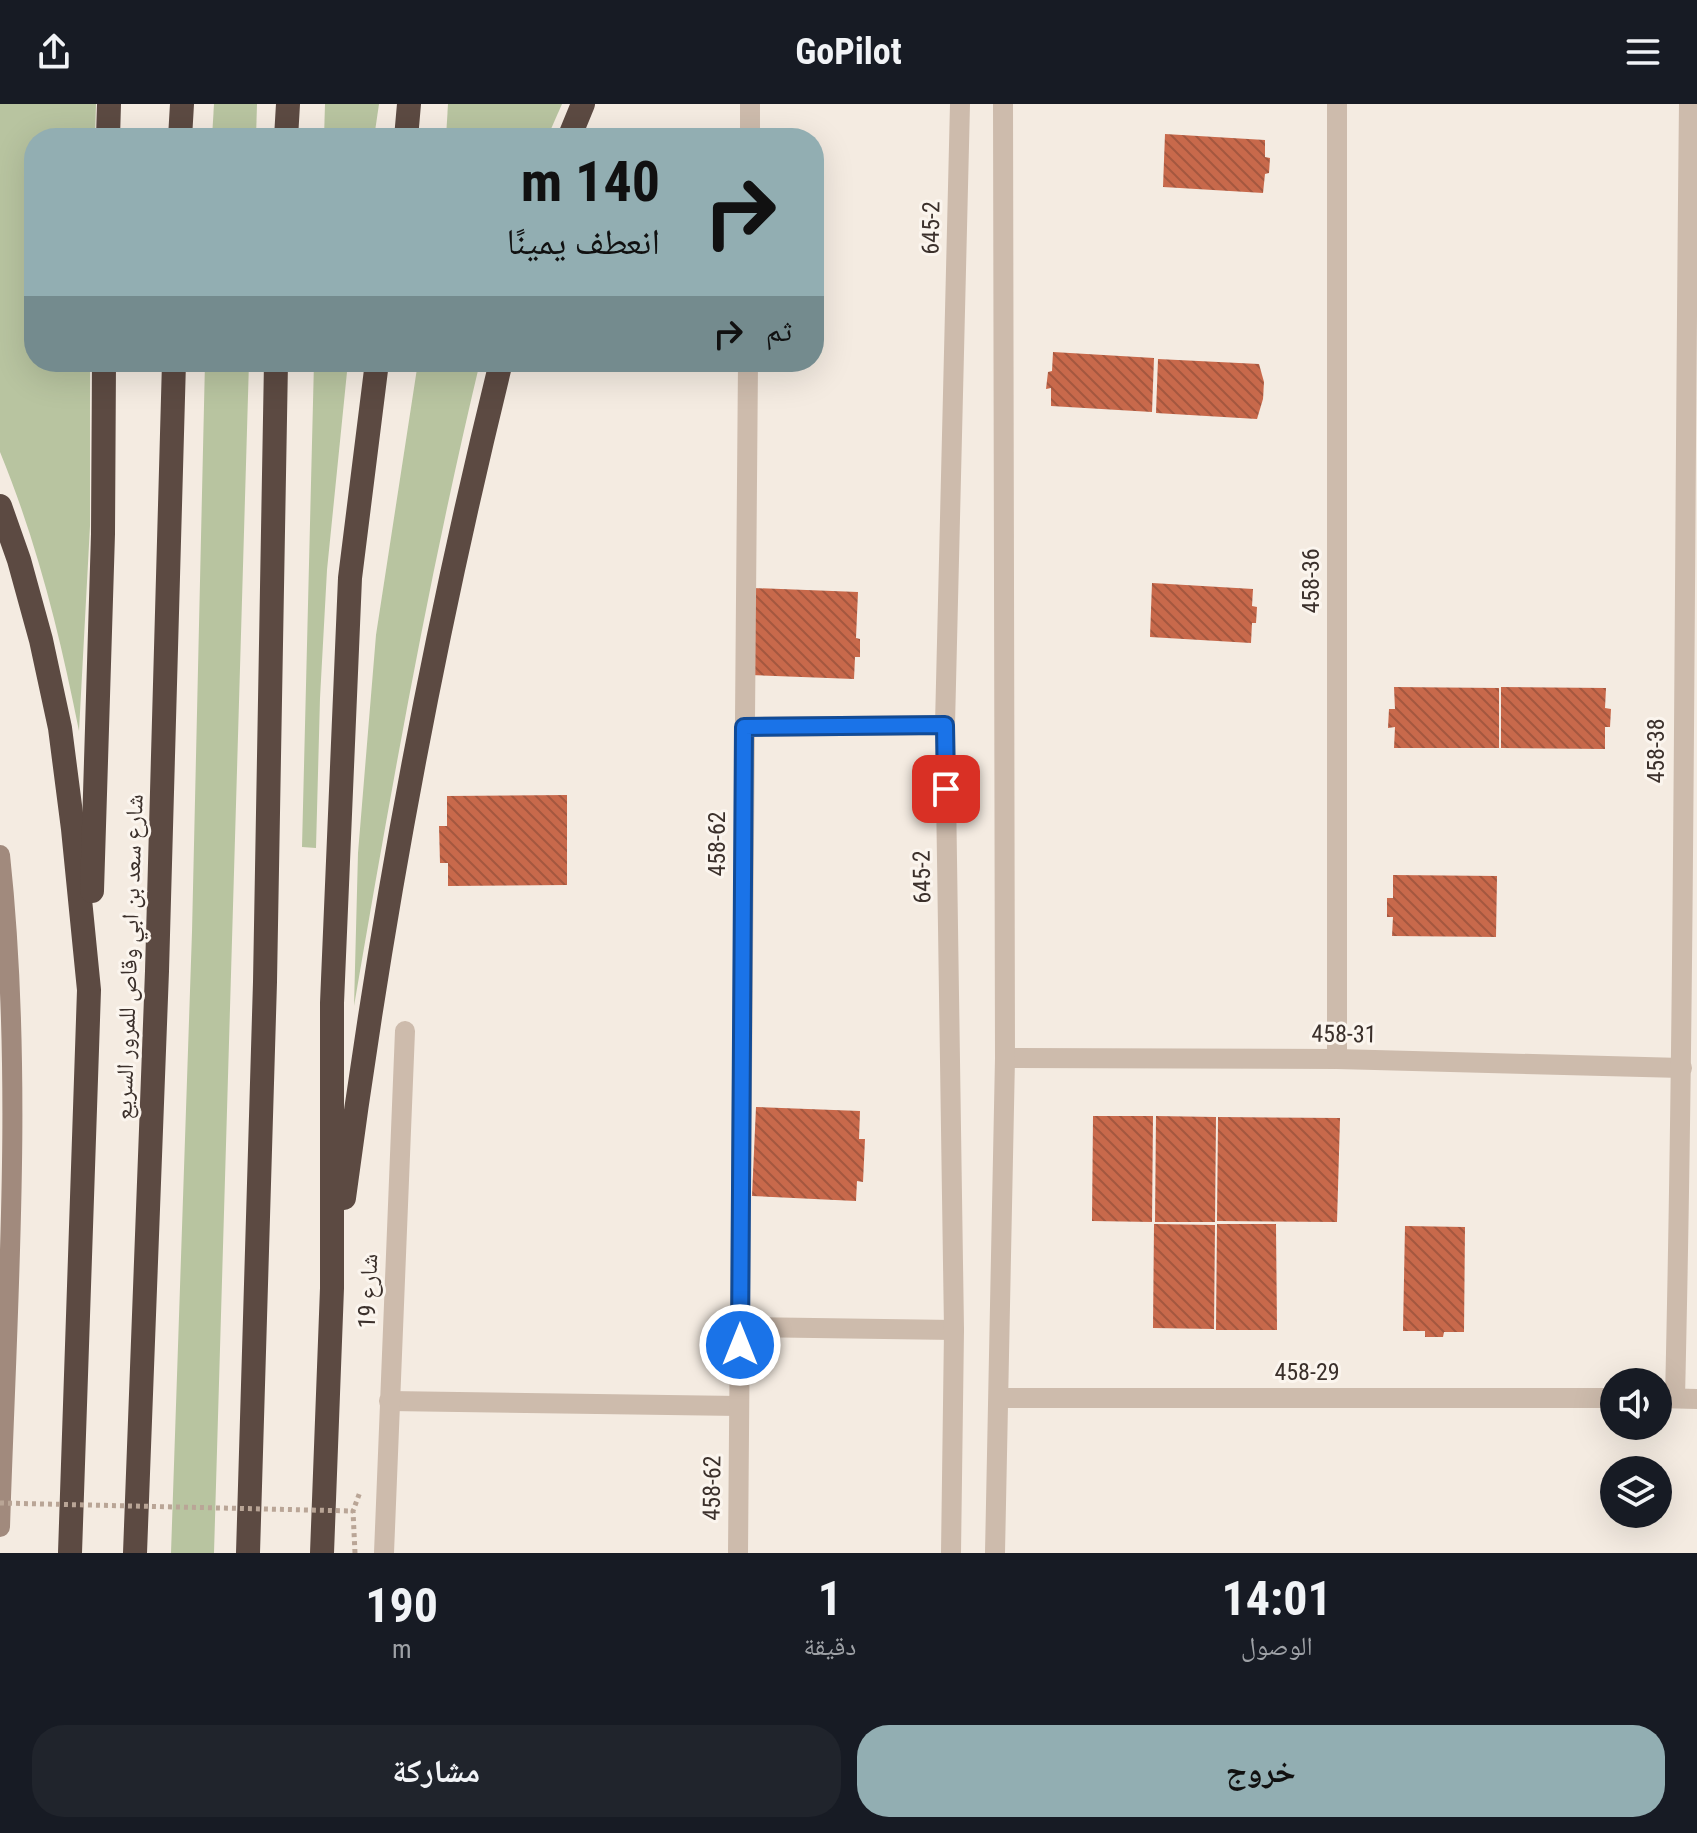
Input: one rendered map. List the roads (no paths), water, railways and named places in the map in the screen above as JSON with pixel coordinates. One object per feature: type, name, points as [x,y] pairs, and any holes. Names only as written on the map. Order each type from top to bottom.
[{"type":"highway","points":[[108,128],[109,104]]},
{"type":"highway","points":[[181,128],[182,104]]},
{"type":"highway","points":[[287,128],[288,104]]},
{"type":"highway","points":[[407,128],[409,104]]},
{"type":"highway","points":[[573,128],[583,104]]},
{"type":"highway","points":[[70,1553],[103,534],[104,372]]},
{"type":"highway","name":"شارع سعد بن ابي وقاص للمرور السريع","points":[[135,1553],[158,955],[174,372]]},
{"type":"highway","points":[[248,1553],[265,966],[276,372]]},
{"type":"highway","points":[[322,1553],[332,1288],[332,1017],[349,594],[376,372]]},
{"type":"highway","points":[[332,1288],[368,1019],[395,854],[450,580],[499,372]]},
{"type":"highway","points":[[0,506],[41,640],[60,728],[89,990]]},
{"type":"street","points":[[750,104],[750,128]]},
{"type":"street","name":"645-2","points":[[951,1553],[954,1330],[945,725],[960,104]]},
{"type":"street","points":[[995,1553],[1005,1058],[1003,104]]},
{"type":"street","name":"458-36","points":[[1337,104],[1337,1059]]},
{"type":"street","name":"458-38","points":[[1667,1368],[1682,1068],[1690,694],[1689,104]]},
{"type":"street","name":"458-62","points":[[738,1553],[748,372]]},
{"type":"street","points":[[744,727],[945,725]]},
{"type":"street","points":[[0,855],[11,1013],[11,1166],[0,1527]]},
{"type":"street","name":"شارع 19","points":[[384,1553],[405,1031]]},
{"type":"street","name":"458-31","points":[[1005,1058],[1337,1059],[1682,1068]]},
{"type":"street","points":[[740,1327],[954,1330]]},
{"type":"street","name":"458-29","points":[[1000,1398],[1600,1398]]},
{"type":"street","points":[[1672,1398],[1697,1399]]},
{"type":"street","points":[[389,1401],[739,1406]]}]
